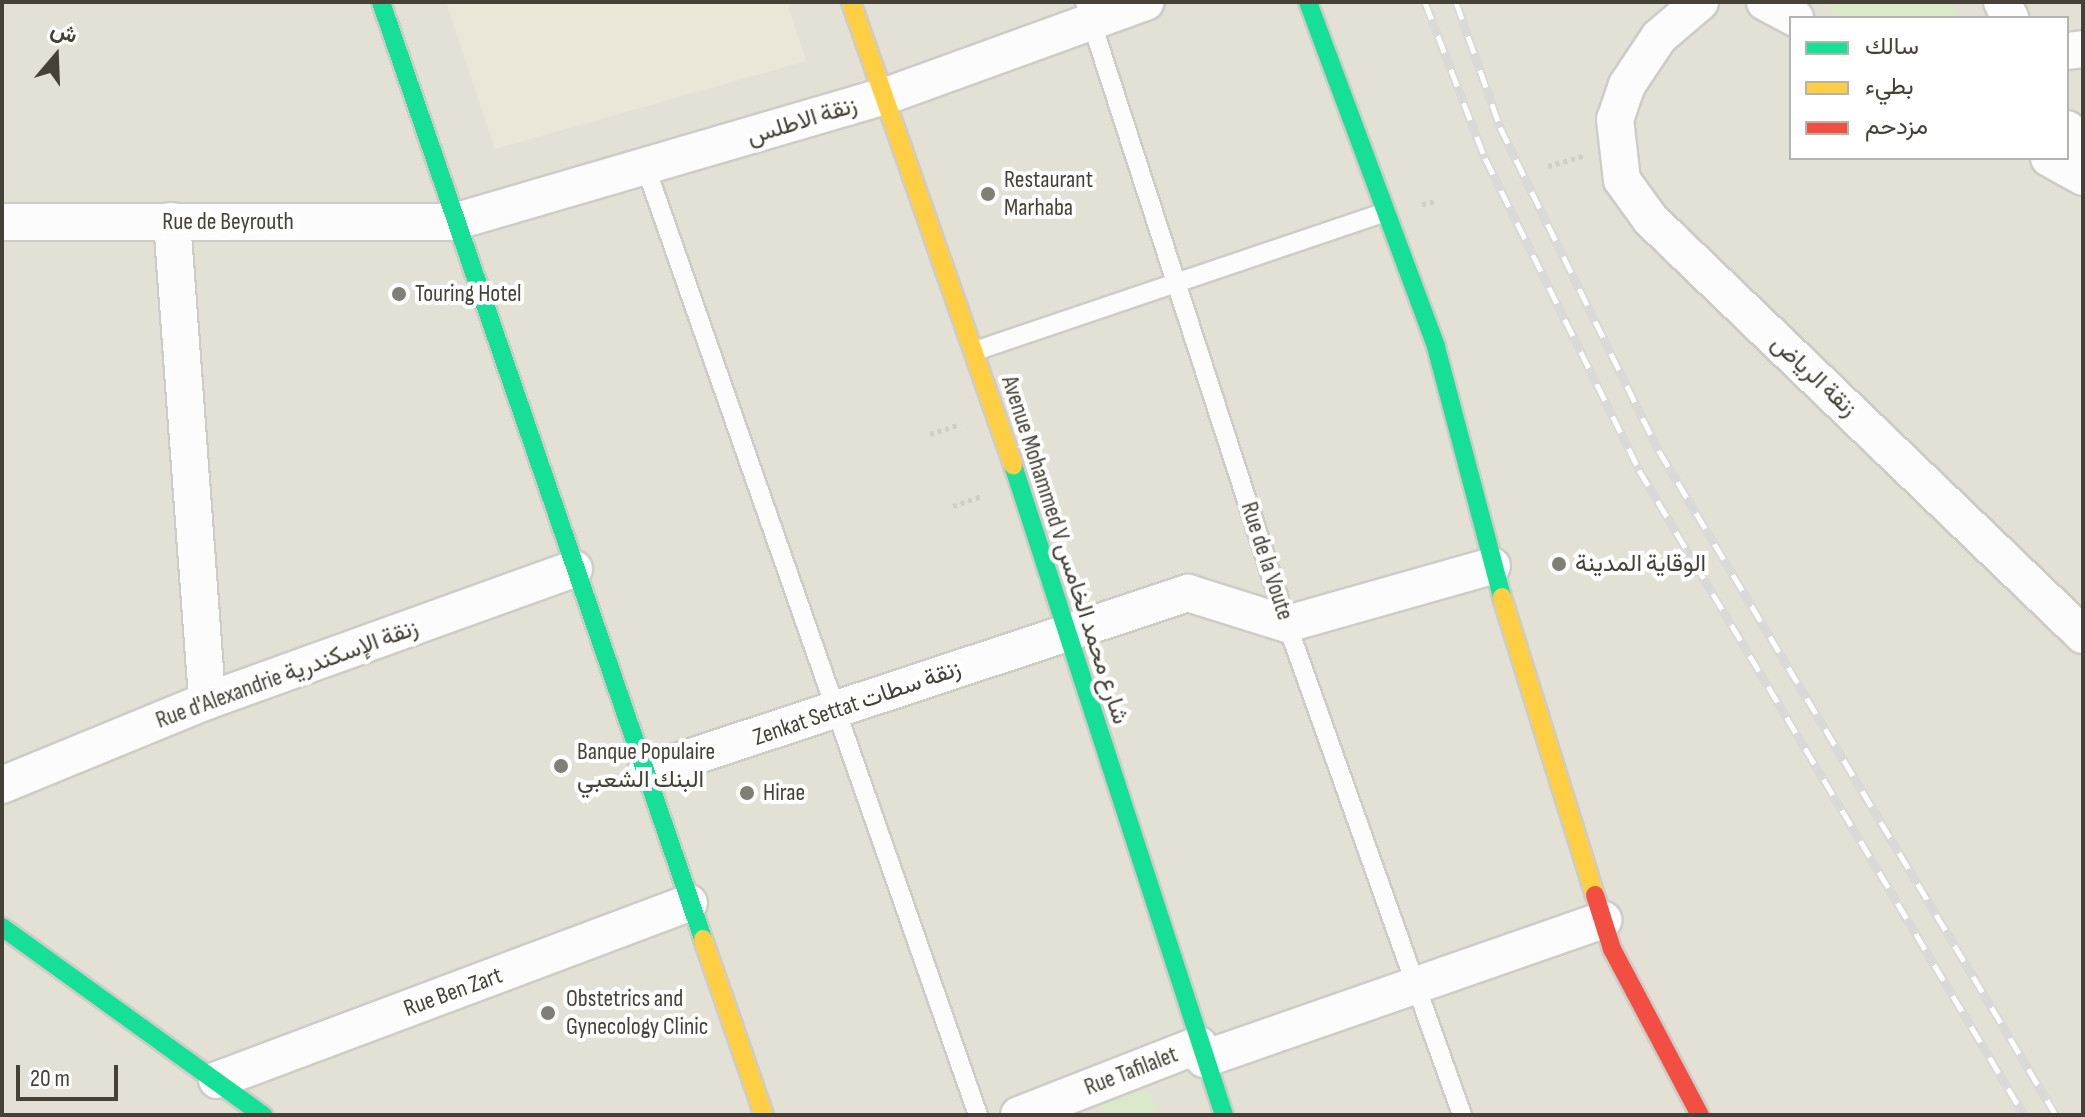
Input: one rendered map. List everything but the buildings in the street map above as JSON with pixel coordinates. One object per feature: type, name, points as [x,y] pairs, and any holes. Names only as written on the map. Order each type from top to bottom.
[{"type":"main road","points":[[381,2],[454,222],[764,1115]]},
{"type":"main road","name":"Avenue Mohammed V شارع محمد الخامس","points":[[851,2],[975,351],[1224,1115]]},
{"type":"main road","points":[[1308,2],[1390,211],[1436,347],[1492,566],[1603,920],[1700,1115]]},
{"type":"main road","points":[[2,927],[263,1115]]},
{"type":"street","name":"زنقة الاطلس","points":[[454,222],[886,96],[1088,12],[1145,2]]},
{"type":"street","name":"زنقة الرياض","points":[[1700,2],[1642,58],[1615,119],[1622,180],[1651,220],[2070,601],[2083,635]]},
{"type":"street","points":[[1765,2],[1791,16]]},
{"type":"street","points":[[2069,133],[2083,160]]},
{"type":"street","points":[[2053,160],[2083,177]]},
{"type":"street","points":[[172,221],[207,701]]},
{"type":"street","name":"Rue de Beyrouth","points":[[2,222],[454,222]]},
{"type":"street","points":[[1287,624],[1492,566]]},
{"type":"street","name":"Rue d'Alexandrie زنقة الإسكندرية","points":[[2,785],[207,701],[574,569]]},
{"type":"street","name":"Zenkat Settat زنقة سطات","points":[[646,772],[1188,593],[1287,624]]},
{"type":"street","name":"Rue Ben Zart","points":[[217,1080],[689,903]]},
{"type":"street","name":"Rue Tafilalet","points":[[1019,1115],[1603,920]]},
{"type":"lane","name":"Rue de la Voute","points":[[1088,12],[1178,280],[1287,624],[1462,1115]]},
{"type":"lane","points":[[646,168],[978,1115]]},
{"type":"lane","points":[[975,351],[1390,211]]},
{"type":"shaded area","points":[[2,2],[2083,2],[2083,1115],[2,1115]]},
{"type":"shaded area","points":[[446,2],[787,2],[806,61],[495,149]]},
{"type":"green space","points":[[1827,2],[1950,2],[1959,16],[1836,16]]},
{"type":"green space","points":[[1149,1089],[1158,1115],[1105,1115],[1101,1105]]},
{"type":"railway","points":[[1425,2],[1485,158],[1639,470],[2024,1115]]},
{"type":"railway","points":[[1456,2],[1500,127],[1659,451],[2056,1115]]},
{"type":"traffic: fast","points":[[381,2],[703,939]]},
{"type":"traffic: fast","points":[[1308,2],[1436,347],[1502,597]]},
{"type":"traffic: fast","points":[[1013,465],[1224,1115]]},
{"type":"traffic: fast","points":[[2,927],[263,1115]]},
{"type":"traffic: slow","points":[[851,2],[1013,465]]},
{"type":"traffic: slow","points":[[1502,597],[1595,895]]},
{"type":"traffic: slow","points":[[703,939],[764,1115]]},
{"type":"traffic: jam","points":[[1595,895],[1612,949],[1700,1115]]},
{"type":"place","name":"Restaurant Marhaba","points":[[988,194]]},
{"type":"place","name":"Touring Hotel","points":[[399,294]]},
{"type":"place","name":"الوقاية المدينة","points":[[1559,564]]},
{"type":"place","name":"Banque Populaire البنك الشعبي","points":[[561,766]]},
{"type":"place","name":"Hirae","points":[[747,793]]},
{"type":"place","name":"Obstetrics and Gynecology Clinic","points":[[548,1013]]}]
